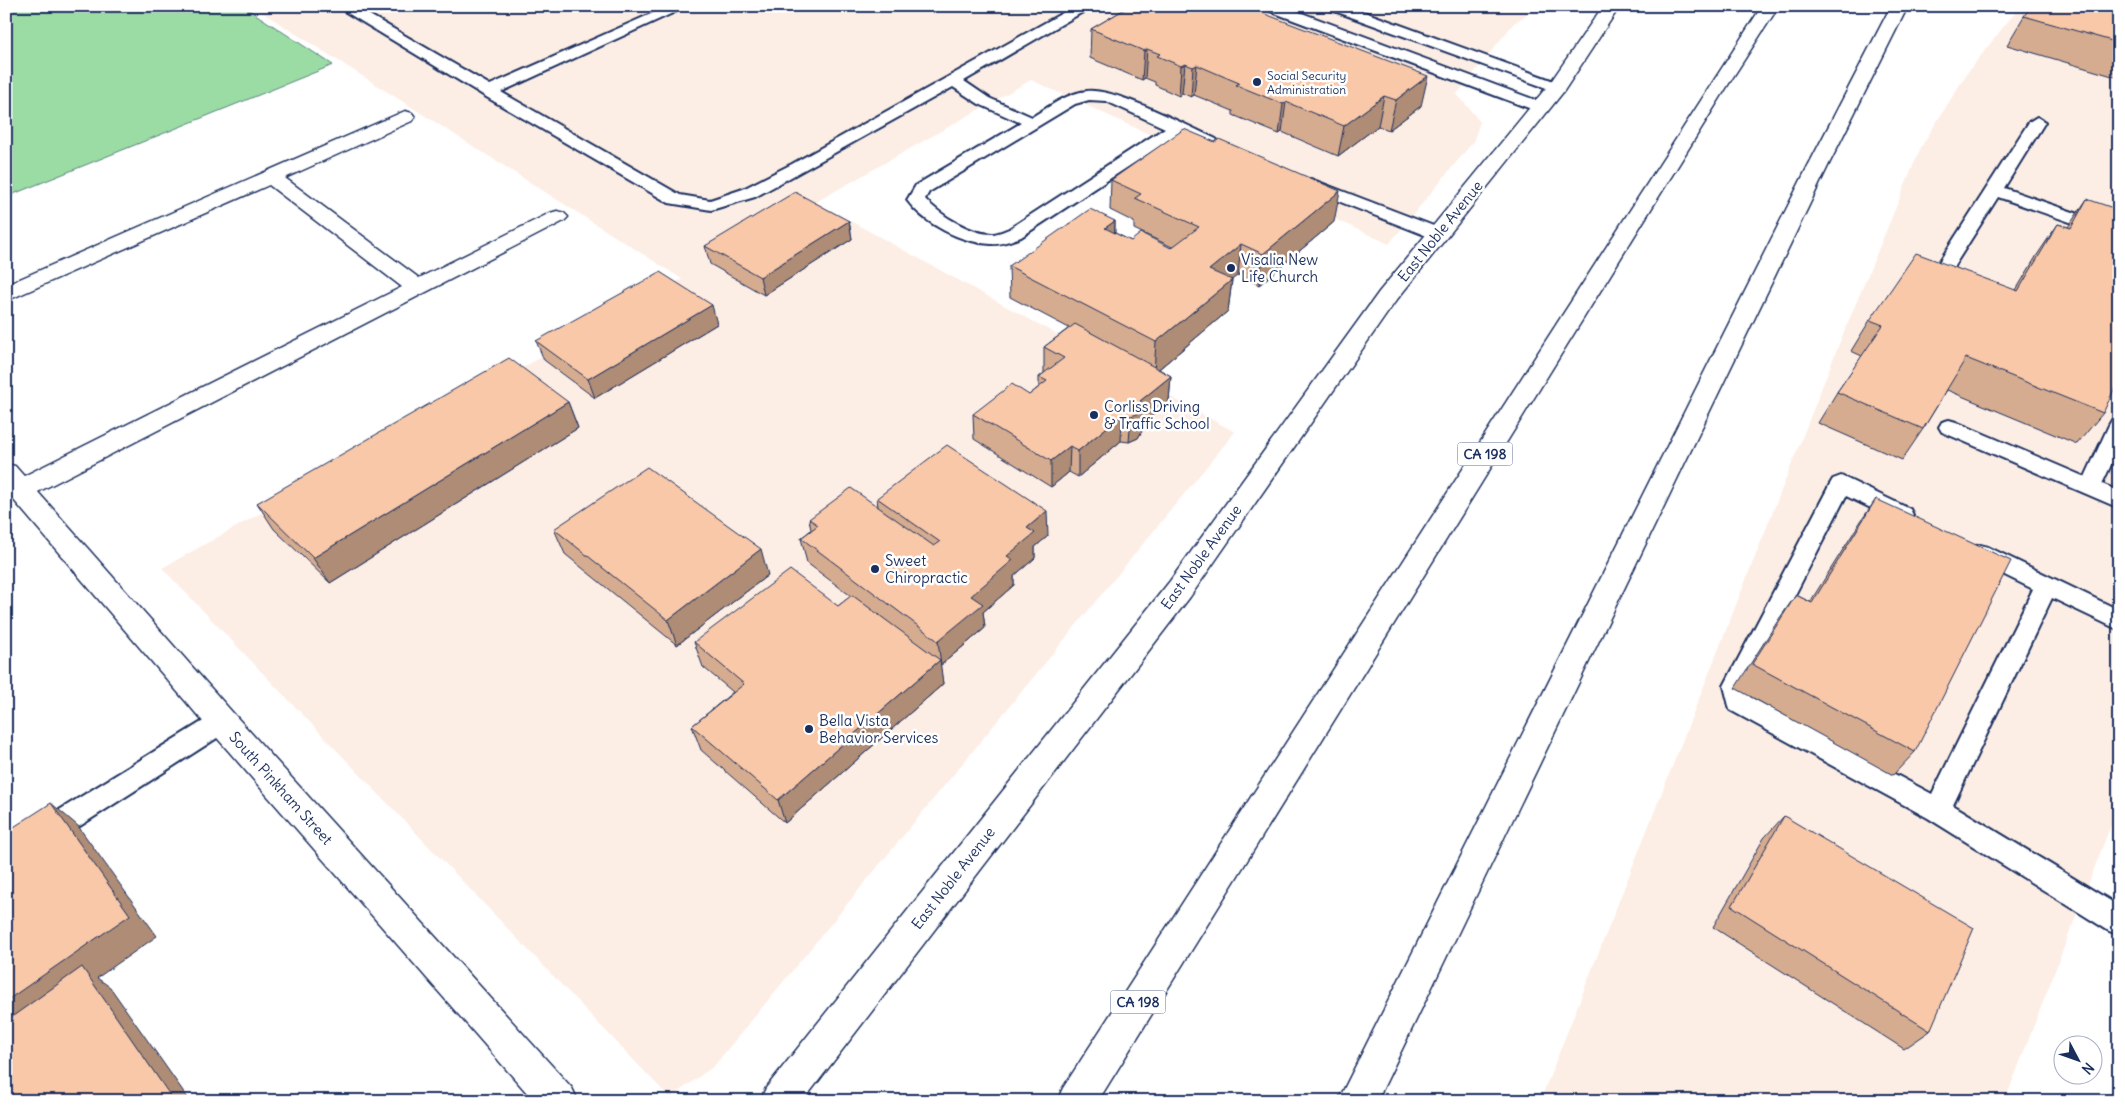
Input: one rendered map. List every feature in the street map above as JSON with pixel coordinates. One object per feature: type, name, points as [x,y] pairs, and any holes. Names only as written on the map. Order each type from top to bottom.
[{"type":"main road","name":"East Noble Avenue","points":[[779,1101],[1180,589],[1387,297],[1557,86],[1612,6]]},
{"type":"main road","name":"CA 198","points":[[1076,1101],[1724,77],[1771,6]]},
{"type":"main road","points":[[1357,1101],[1894,17],[1915,6]]},
{"type":"main road","points":[[6,294],[272,178],[405,117]]},
{"type":"main road","points":[[272,178],[418,288]]},
{"type":"main road","points":[[14,481],[418,288],[557,217]]},
{"type":"main road","name":"South Pinkham Street","points":[[14,481],[222,722],[559,1101]]},
{"type":"lane","points":[[343,6],[675,199],[711,205],[749,193],[798,168],[1086,6]]},
{"type":"lane","points":[[488,92],[681,6]]},
{"type":"lane","points":[[1269,6],[1540,107]]},
{"type":"lane","points":[[1334,6],[1557,86]]},
{"type":"lane","points":[[953,80],[984,101],[1033,123]]},
{"type":"lane","points":[[1176,128],[1015,233],[993,239],[972,235],[923,209],[916,200],[922,189],[1070,101],[1088,95],[1109,97],[1176,128],[1221,146]]},
{"type":"lane","points":[[1943,270],[2037,122]]},
{"type":"lane","points":[[1293,177],[1438,234]]},
{"type":"lane","points":[[1994,190],[2119,234]]},
{"type":"lane","points":[[2090,488],[2119,425]]},
{"type":"lane","points":[[1949,427],[2119,500]]},
{"type":"lane","points":[[1921,524],[1841,484],[1736,688],[1739,703],[1937,810],[2119,922]]},
{"type":"lane","points":[[1957,542],[2119,621]]},
{"type":"lane","points":[[1937,810],[2046,586]]},
{"type":"lane","points":[[6,858],[222,722]]},
{"type":"shaded area","points":[[252,6],[1534,6],[1530,12],[1514,23],[1457,94],[1480,122],[1473,142],[1389,244],[1031,80],[816,202],[1235,432],[714,1066],[670,1098],[162,568],[682,279]]},
{"type":"shaded area","points":[[2020,6],[2119,6],[2119,804],[2005,1101],[1540,1101],[1841,339],[1921,147],[1967,73]]},
{"type":"green space","points":[[6,6],[243,6],[333,65],[6,197]]},
{"type":"building","points":[[1130,6],[1244,6],[1428,76],[1396,100],[1384,96],[1344,126],[1286,102],[1283,104],[1236,85],[1239,83],[1197,65],[1193,67],[1185,64],[1181,66],[1157,56],[1160,54],[1147,49],[1144,51],[1091,29]]},
{"type":"building","points":[[2031,6],[2119,6],[2119,43],[2024,16]]},
{"type":"building","name":"Visalia New Life Church","points":[[1184,129],[1215,142],[1219,139],[1340,191],[1263,254],[1241,244],[1209,270],[1232,280],[1156,342],[1009,266],[1090,209],[1115,221],[1105,228],[1131,241],[1141,233],[1171,248],[1199,227],[1135,198],[1141,194],[1111,180]]},
{"type":"building","points":[[795,192],[849,221],[760,277],[705,246]]},
{"type":"building","points":[[2087,199],[2119,210],[2119,379],[2103,413],[1966,358],[1923,429],[1837,392],[1883,325],[1870,320],[1916,253],[2018,291],[2058,224],[2071,228]]},
{"type":"building","points":[[660,272],[712,305],[588,379],[536,341]]},
{"type":"building","name":"Corliss Driving & Traffic School","points":[[1075,324],[1171,376],[1140,401],[1144,406],[1140,413],[1131,416],[1122,415],[1078,451],[1070,446],[1051,461],[973,414],[1012,384],[1029,395],[1047,381],[1039,377],[1064,358],[1044,347]]},
{"type":"building","points":[[509,358],[568,402],[313,558],[257,503]]},
{"type":"building","name":"Sweet Chiropractic","points":[[947,445],[1047,511],[1027,528],[1035,533],[1007,556],[1013,560],[971,596],[983,604],[938,641],[801,538],[818,525],[809,519],[851,488],[934,546],[940,542],[877,498]]},
{"type":"building","points":[[647,467],[761,549],[668,620],[554,529]]},
{"type":"building","points":[[1876,499],[2011,561],[1915,752],[1752,664],[1796,595],[1812,603]]},
{"type":"building","name":"Bella Vista Behavior Services","points":[[790,570],[838,606],[852,595],[940,660],[778,800],[692,726],[744,684],[694,642]]},
{"type":"building","points":[[51,803],[130,915],[6,1001],[6,832]]},
{"type":"building","points":[[1784,816],[1974,928],[1930,1031],[1732,906]]},
{"type":"building","points":[[82,967],[174,1101],[6,1101],[6,1021]]},
{"type":"place","name":"Social Security Administration","points":[[1257,82]]},
{"type":"place","name":"Visalia New Life Church","points":[[1231,268]]},
{"type":"place","name":"Corliss Driving & Traffic School","points":[[1094,415]]},
{"type":"place","name":"Sweet Chiropractic","points":[[875,569]]},
{"type":"place","name":"Bella Vista Behavior Services","points":[[809,729]]}]
